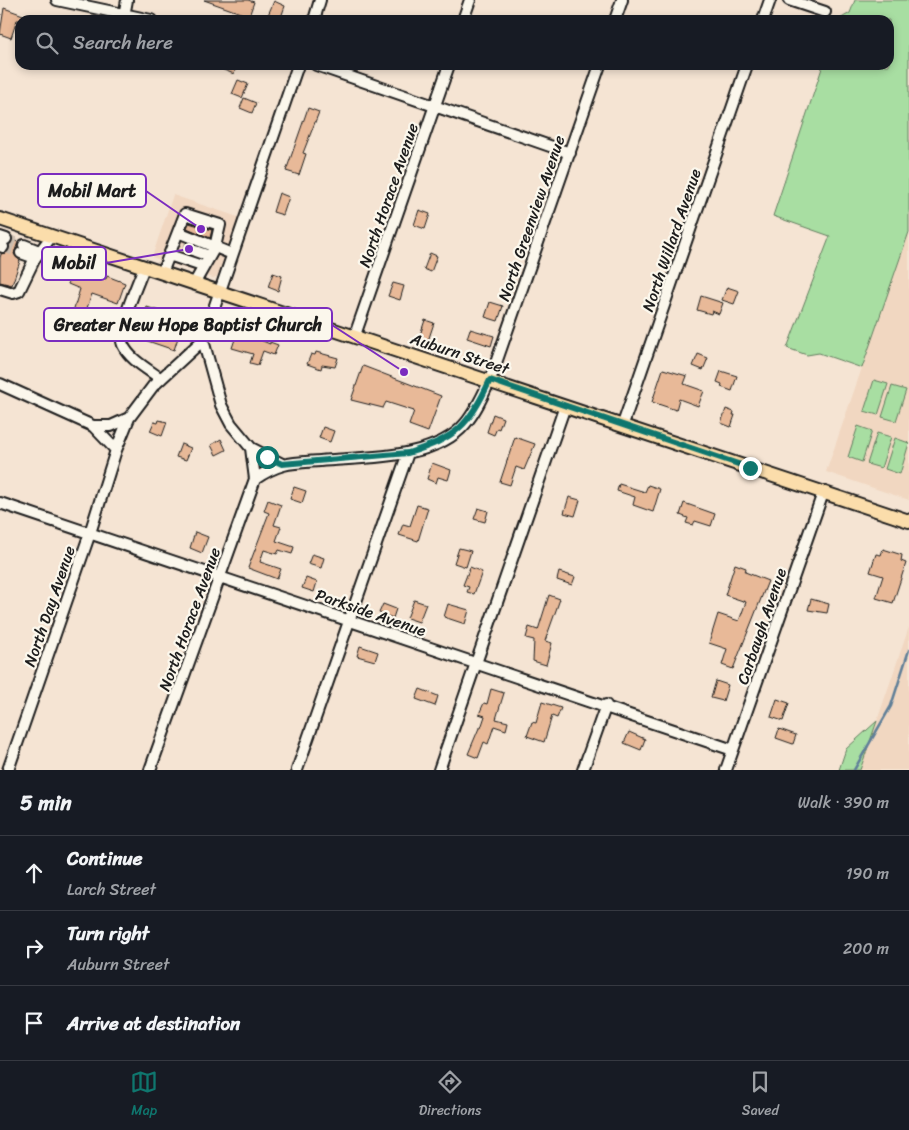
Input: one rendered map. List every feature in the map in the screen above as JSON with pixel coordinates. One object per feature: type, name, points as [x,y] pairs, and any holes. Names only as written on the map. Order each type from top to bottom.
[{"type":"main road","name":"Auburn Street","points":[[0,220],[355,335],[909,521]]},
{"type":"street","points":[[57,0],[120,15]]},
{"type":"street","points":[[124,15],[127,0]]},
{"type":"street","points":[[316,15],[320,0]]},
{"type":"street","points":[[465,15],[470,0]]},
{"type":"street","points":[[617,15],[622,0]]},
{"type":"street","points":[[765,15],[770,0]]},
{"type":"street","points":[[789,0],[825,12]]},
{"type":"street","points":[[282,464],[251,448],[231,424],[221,405],[203,340],[296,70]]},
{"type":"street","points":[[331,70],[570,152]]},
{"type":"street","name":"North Horace Avenue","points":[[355,335],[447,70]]},
{"type":"street","name":"North Greenview Avenue","points":[[282,464],[408,453],[427,447],[455,433],[465,424],[476,409],[490,380],[598,70]]},
{"type":"street","name":"North Willard Avenue","points":[[623,424],[745,70]]},
{"type":"street","points":[[162,274],[169,256],[178,245],[178,232],[186,214],[220,225],[212,251],[202,266],[194,284]]},
{"type":"street","points":[[178,232],[212,251]]},
{"type":"street","points":[[0,289],[13,293],[19,291],[37,254],[50,237]]},
{"type":"street","points":[[23,249],[37,254]]},
{"type":"street","points":[[195,251],[232,254]]},
{"type":"street","points":[[169,256],[202,266]]},
{"type":"street","points":[[144,267],[122,331],[123,344],[135,360],[161,379]]},
{"type":"street","name":"North Day Avenue","points":[[8,770],[90,533],[116,450],[129,418],[161,379],[203,340]]},
{"type":"street","points":[[0,384],[93,426],[116,450]]},
{"type":"street","points":[[438,770],[565,406]]},
{"type":"street","points":[[93,426],[111,426],[129,418]]},
{"type":"street","points":[[251,448],[255,479],[282,464]]},
{"type":"street","points":[[297,770],[408,453]]},
{"type":"street","name":"North Horace Avenue","points":[[150,770],[255,479]]},
{"type":"street","name":"Carbaugh Avenue","points":[[726,770],[823,493]]},
{"type":"street","name":"Parkside Avenue","points":[[0,503],[475,663],[606,705],[733,750]]},
{"type":"street","points":[[583,770],[606,705]]},
{"type":"shaded area","points":[[173,195],[238,217],[218,276],[213,278],[152,257]]},
{"type":"shaded area","points":[[909,232],[909,500],[826,472]]},
{"type":"shaded area","points":[[909,627],[909,770],[860,770],[877,721]]},
{"type":"green space","points":[[855,0],[909,0],[909,232],[862,368],[819,353],[807,355],[787,348],[830,236],[773,216],[821,70],[894,70],[894,15],[847,15],[850,13]]},
{"type":"green space","points":[[874,380],[888,384],[878,415],[864,411]]},
{"type":"green space","points":[[892,386],[906,390],[896,421],[882,417]]},
{"type":"green space","points":[[858,426],[872,431],[862,462],[848,457]]},
{"type":"green space","points":[[877,433],[891,437],[881,468],[867,464]]},
{"type":"green space","points":[[895,438],[909,443],[900,474],[885,469]]},
{"type":"green space","points":[[877,721],[860,770],[839,770],[846,749]]},
{"type":"building","points":[[204,0],[248,0],[254,2],[249,15]]},
{"type":"building","points":[[274,1],[285,6],[282,15],[268,15]]},
{"type":"building","points":[[4,8],[23,15],[15,15],[15,26],[11,38],[0,34]]},
{"type":"building","points":[[224,70],[235,70],[234,74]]},
{"type":"building","points":[[238,80],[248,84],[242,98],[232,94]]},
{"type":"building","points":[[244,98],[256,103],[252,113],[240,108]]},
{"type":"building","points":[[308,108],[319,112],[303,153],[306,154],[299,175],[286,171]]},
{"type":"building","points":[[279,193],[289,197],[283,215],[273,212]]},
{"type":"building","points":[[419,210],[430,214],[425,229],[414,225]]},
{"type":"building","points":[[189,223],[212,230],[210,238],[187,228]]},
{"type":"building","points":[[13,240],[18,242],[14,254],[20,261],[12,285],[0,282],[0,258],[1,254],[8,252]]},
{"type":"building","points":[[430,253],[437,256],[431,272],[424,269]]},
{"type":"building","points":[[73,268],[106,279],[107,276],[125,283],[118,303],[92,294],[82,322],[71,318],[80,289],[68,284]]},
{"type":"building","points":[[273,273],[282,276],[278,291],[268,287]]},
{"type":"building","points":[[393,283],[404,286],[400,300],[388,296]]},
{"type":"building","points":[[727,287],[739,291],[734,304],[722,300]]},
{"type":"building","points":[[701,296],[723,303],[719,314],[712,311],[711,314],[697,310]]},
{"type":"building","points":[[490,302],[503,306],[498,321],[485,317]]},
{"type":"building","points":[[147,307],[184,319],[174,350],[136,337]]},
{"type":"building","points":[[241,319],[247,320],[243,333],[270,344],[270,342],[278,345],[274,355],[263,351],[258,365],[250,363],[253,354],[232,348],[236,336],[228,334],[231,324],[239,326]]},
{"type":"building","points":[[425,320],[434,323],[428,341],[419,338]]},
{"type":"building","points":[[470,329],[494,336],[491,346],[467,338]]},
{"type":"building","points":[[316,352],[338,358],[335,367],[322,365],[321,369],[307,364],[311,354],[315,355]]},
{"type":"building","points":[[698,354],[708,358],[703,370],[693,366]]},
{"type":"building","points":[[363,366],[441,396],[428,432],[409,425],[414,411],[386,402],[383,408],[351,400]]},
{"type":"building","points":[[663,369],[687,376],[684,384],[704,391],[698,406],[679,399],[676,410],[652,402]]},
{"type":"building","points":[[721,371],[737,376],[732,391],[721,387],[722,384],[717,382]]},
{"type":"building","points":[[726,409],[734,412],[733,415],[735,415],[731,427],[721,423]]},
{"type":"building","points":[[493,414],[503,418],[499,429],[497,428],[494,435],[487,432]]},
{"type":"building","points":[[159,420],[167,422],[162,436],[150,431],[154,422],[158,423]]},
{"type":"building","points":[[323,427],[334,431],[330,442],[319,438]]},
{"type":"building","points":[[515,437],[535,444],[524,470],[516,467],[510,485],[500,482]]},
{"type":"building","points":[[221,439],[226,450],[216,455],[211,445]]},
{"type":"building","points":[[181,444],[191,448],[186,460],[176,457]]},
{"type":"building","points":[[432,463],[451,470],[448,480],[438,477],[436,483],[427,479]]},
{"type":"building","points":[[619,484],[645,492],[648,485],[660,489],[653,512],[633,505],[635,497],[617,491]]},
{"type":"building","points":[[294,487],[306,491],[302,503],[290,499]]},
{"type":"building","points":[[569,497],[580,500],[575,516],[564,513]]},
{"type":"building","points":[[268,500],[281,505],[274,525],[281,527],[276,541],[294,547],[292,554],[279,550],[277,554],[264,550],[260,562],[281,569],[277,579],[248,568],[269,513],[264,511]]},
{"type":"building","points":[[684,503],[715,514],[711,526],[695,521],[693,525],[686,523],[688,518],[680,515]]},
{"type":"building","points":[[417,505],[428,508],[418,541],[399,535],[403,524],[410,526]]},
{"type":"building","points":[[478,508],[488,511],[485,522],[474,519]]},
{"type":"building","points":[[195,532],[208,537],[202,553],[190,548]]},
{"type":"building","points":[[459,548],[471,551],[466,567],[454,563]]},
{"type":"building","points":[[883,549],[902,555],[901,561],[906,563],[893,603],[876,598],[883,576],[870,572],[876,554],[881,555]]},
{"type":"building","points":[[312,554],[324,558],[321,568],[308,564]]},
{"type":"building","points":[[735,564],[746,568],[745,572],[768,581],[733,669],[722,665],[727,649],[709,643],[718,614],[739,621],[746,602],[725,595]]},
{"type":"building","points":[[470,567],[482,572],[474,594],[467,592],[469,587],[463,585]]},
{"type":"building","points":[[559,572],[575,577],[572,585],[557,580]]},
{"type":"building","points":[[306,578],[317,582],[314,592],[302,588]]},
{"type":"building","points":[[549,595],[560,599],[545,641],[552,643],[546,665],[533,661],[534,640],[526,638],[529,627],[538,630]]},
{"type":"building","points":[[811,599],[829,604],[827,613],[808,610]]},
{"type":"building","points":[[414,600],[426,604],[419,622],[407,618]]},
{"type":"building","points":[[383,604],[396,609],[393,618],[379,613]]},
{"type":"building","points":[[448,604],[469,610],[465,624],[444,617]]},
{"type":"building","points":[[360,646],[378,652],[375,661],[357,656]]},
{"type":"building","points":[[716,681],[728,685],[723,701],[711,698]]},
{"type":"building","points":[[420,689],[438,696],[435,706],[416,699]]},
{"type":"building","points":[[491,689],[504,693],[496,719],[508,722],[506,730],[494,726],[488,744],[484,742],[478,758],[468,754],[479,728],[481,728],[485,716],[479,714],[484,703],[487,704]]},
{"type":"building","points":[[777,699],[789,703],[783,721],[771,717]]},
{"type":"building","points":[[542,702],[561,708],[557,718],[552,716],[544,742],[527,736],[532,722],[536,723]]},
{"type":"building","points":[[779,729],[796,735],[793,744],[776,738]]},
{"type":"building","points":[[629,732],[645,739],[641,750],[624,743]]},
{"type":"waterway","points":[[854,770],[891,706],[909,650]]},
{"type":"tunnel","points":[[6,239],[24,245]]},
{"type":"tunnel","points":[[3,247],[21,253]]},
{"type":"tunnel","points":[[183,247],[195,251]]},
{"type":"place","name":"Mobil Mart","points":[[201,229]]},
{"type":"place","name":"Mobil","points":[[189,249]]},
{"type":"place","name":"Greater New Hope Baptist Church","points":[[404,372]]},
{"type":"route","points":[[267,457],[282,464],[408,453],[427,447],[455,433],[465,424],[476,409],[490,380],[750,468]]}]
